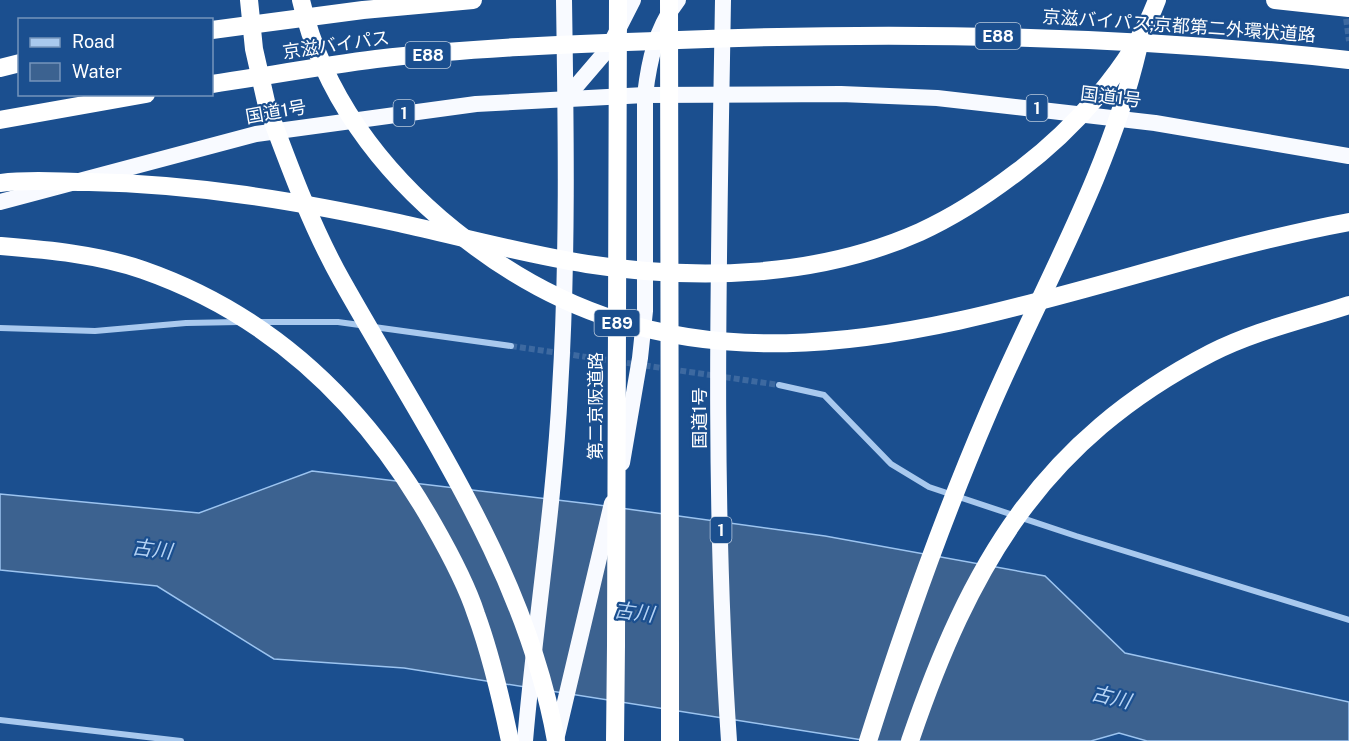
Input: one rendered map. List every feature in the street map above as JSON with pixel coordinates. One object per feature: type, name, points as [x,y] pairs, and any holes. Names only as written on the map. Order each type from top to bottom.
[{"type":"highway","points":[[249,0],[254,50],[267,106],[289,165],[341,279],[484,529],[529,636],[545,688],[556,741]]},
{"type":"highway","points":[[301,0],[318,57],[345,106],[374,151],[406,188],[484,255],[526,281],[609,320],[653,332],[742,344],[795,345],[856,340],[921,329],[1239,246],[1349,222]]},
{"type":"highway","name":"京滋バイパス","points":[[213,30],[363,10],[473,0]]},
{"type":"highway","points":[[525,741],[551,514],[561,389],[566,98],[564,0]]},
{"type":"highway","name":"第二京阪道路","points":[[615,741],[618,0]]},
{"type":"highway","points":[[566,98],[608,49],[633,0]]},
{"type":"highway","points":[[669,0],[670,741]]},
{"type":"highway","points":[[556,741],[621,466],[634,401],[645,311],[645,95],[648,63],[657,36],[678,0]]},
{"type":"highway","name":"国道1号","points":[[723,0],[719,414],[722,645],[729,741]]},
{"type":"highway","points":[[868,741],[928,560],[979,434],[1112,134],[1133,68],[1148,0]]},
{"type":"highway","points":[[0,183],[169,185],[246,194],[586,264],[656,272],[720,273],[792,268],[855,255],[919,232],[980,200],[1034,159],[1080,117],[1122,64],[1157,0]]},
{"type":"highway","name":"京滋バイパス;京都第二外環状道路","points":[[1275,0],[1349,8]]},
{"type":"highway","name":"京滋バイパス;京都第二外環状道路","points":[[646,41],[936,35],[1118,39],[1349,60]]},
{"type":"highway","name":"京滋バイパス","points":[[213,84],[377,59],[542,45],[646,41]]},
{"type":"highway","points":[[0,68],[18,64]]},
{"type":"highway","name":"国道1号","points":[[0,202],[256,134],[476,104],[645,95],[841,93],[1041,108],[1155,123],[1349,156]]},
{"type":"highway","points":[[0,120],[135,96]]},
{"type":"highway","points":[[0,246],[68,251],[141,269],[207,295],[265,332],[312,368],[366,425],[411,484],[446,547],[476,612],[498,685],[510,741]]},
{"type":"highway","points":[[910,741],[955,626],[989,557],[1028,500],[1064,458],[1108,418],[1155,385],[1213,352],[1272,329],[1349,305]]},
{"type":"street","points":[[0,328],[95,331],[186,323],[338,322],[512,346]]},
{"type":"street","points":[[779,385],[824,395],[891,464],[929,487],[1076,536],[1349,621]]},
{"type":"street","points":[[0,720],[181,741]]},
{"type":"water","name":"古川","points":[[312,471],[591,504],[825,536],[1045,576],[1125,653],[1349,702],[1349,741],[1147,741],[1119,733],[1091,741],[869,741],[404,668],[274,659],[157,586],[0,570],[0,494],[199,513]]},
{"type":"tunnel","points":[[1345,10],[1349,41]]},
{"type":"tunnel","points":[[511,346],[779,385]]}]
